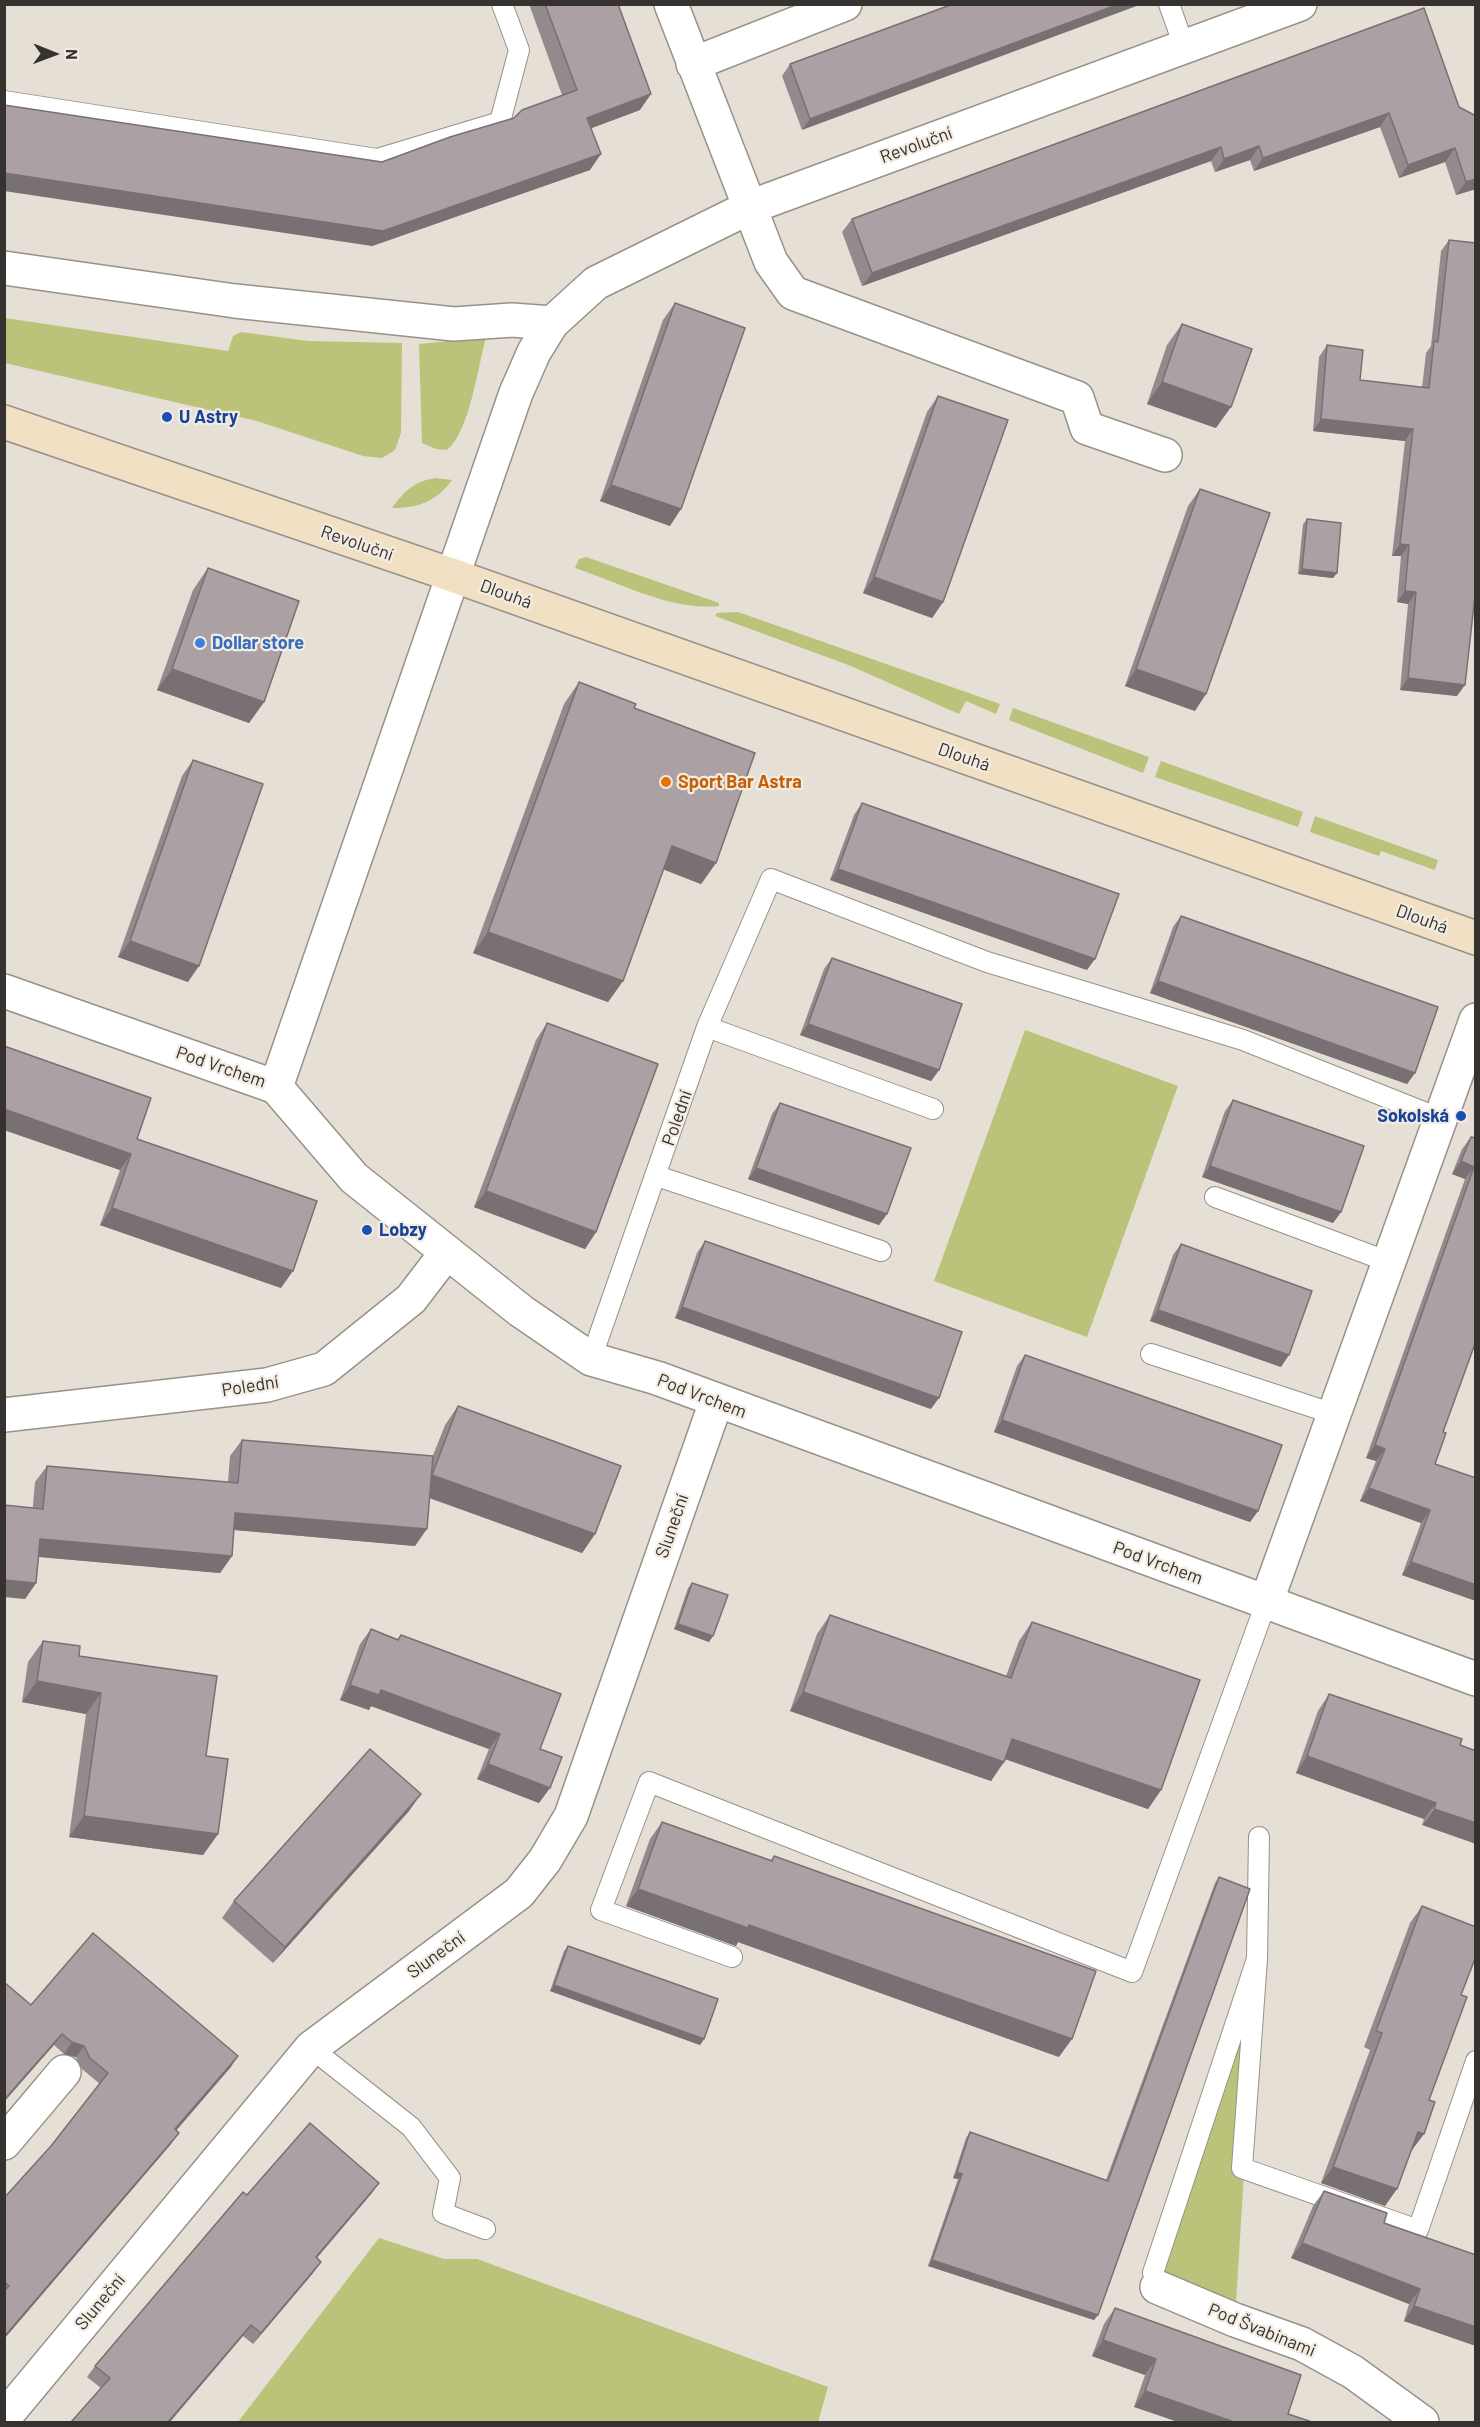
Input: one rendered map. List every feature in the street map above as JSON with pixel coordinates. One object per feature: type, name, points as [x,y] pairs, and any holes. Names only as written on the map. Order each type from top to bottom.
[{"type":"street","points":[[671,4],[771,262],[792,293],[1077,398],[1086,428],[1165,455]]},
{"type":"street","points":[[693,63],[844,4]]},
{"type":"street","name":"Revoluční","points":[[4,422],[452,575],[516,393],[534,352],[552,323],[596,283],[750,207],[1300,4]]},
{"type":"street","points":[[4,268],[235,301],[454,324],[512,320],[552,323]]},
{"type":"street","points":[[276,1087],[452,575]]},
{"type":"street","name":"Dlouhá","points":[[452,575],[1476,938]]},
{"type":"street","name":"Pod Vrchem","points":[[4,991],[276,1087],[354,1178],[521,1311],[591,1359],[657,1378],[716,1402],[1476,1678]]},
{"type":"street","points":[[1266,1603],[1476,1020]]},
{"type":"street","name":"Polední","points":[[4,1415],[267,1385],[324,1369],[411,1299],[447,1252]]},
{"type":"street","name":"Sluneční","points":[[4,2418],[311,2048],[519,1893],[545,1860],[571,1816],[716,1402]]},
{"type":"street","points":[[4,2143],[64,2072]]},
{"type":"street","name":"Pod Švabinami","points":[[1157,2286],[1235,2320],[1302,2344],[1353,2372],[1422,2422]]},
{"type":"lane","points":[[4,101],[377,159],[500,122],[519,50],[502,4]]},
{"type":"lane","points":[[1169,4],[1184,46]]},
{"type":"lane","name":"Polední","points":[[591,1359],[657,1176],[707,1027],[771,879],[987,962],[1243,1040],[1441,1119]]},
{"type":"lane","points":[[707,1027],[933,1109]]},
{"type":"lane","points":[[657,1176],[881,1251]]},
{"type":"lane","points":[[1215,1197],[1389,1262]]},
{"type":"lane","points":[[1151,1354],[1334,1414]]},
{"type":"lane","points":[[732,1957],[600,1910],[649,1782],[1132,1972],[1266,1603]]},
{"type":"lane","points":[[1260,1837],[1257,1959],[1242,2168],[1418,2230],[1476,2061]]},
{"type":"lane","points":[[1157,2286],[1153,2273],[1257,1959]]},
{"type":"lane","points":[[311,2048],[411,2127],[450,2178],[442,2213],[485,2229]]},
{"type":"green space","points":[[5,318],[228,351],[233,336],[241,332],[308,341],[402,343],[401,433],[395,450],[382,458],[363,456],[257,421],[5,363]]},
{"type":"green space","points":[[486,337],[467,414],[455,441],[447,450],[436,449],[422,443],[419,344]]},
{"type":"green space","points":[[436,478],[452,480],[433,499],[410,507],[392,508],[411,487],[422,481]]},
{"type":"green space","points":[[586,557],[719,603],[719,606],[701,606],[664,600],[575,568],[579,559]]},
{"type":"green space","points":[[738,612],[1000,704],[996,714],[966,701],[959,714],[851,666],[715,616],[717,613]]},
{"type":"green space","points":[[1013,708],[1149,757],[1143,773],[1009,720]]},
{"type":"green space","points":[[1161,761],[1303,812],[1298,827],[1155,777]]},
{"type":"green space","points":[[1315,816],[1438,860],[1435,870],[1381,851],[1379,856],[1310,832]]},
{"type":"green space","points":[[1025,1030],[1178,1086],[1087,1337],[934,1281]]},
{"type":"green space","points":[[1257,1959],[1235,2320],[1157,2287]]},
{"type":"green space","points":[[379,2238],[444,2259],[477,2259],[828,2387],[818,2422],[238,2422]]},
{"type":"building","points":[[545,4],[618,4],[651,94],[587,118],[601,154],[383,231],[4,173],[4,105],[382,162],[450,137],[514,118],[522,110],[577,90]]},
{"type":"building","points":[[953,4],[1119,4],[810,119],[790,64]]},
{"type":"building","points":[[1424,8],[1459,107],[1476,116],[1476,179],[1466,182],[1455,148],[1408,165],[1389,113],[1263,158],[1259,146],[1224,159],[1221,147],[872,273],[852,219]]},
{"type":"building","points":[[1449,240],[1476,243],[1476,587],[1465,685],[1408,678],[1416,592],[1405,591],[1409,545],[1400,544],[1413,429],[1321,419],[1327,345],[1363,350],[1360,380],[1429,388],[1434,341],[1438,342]]},
{"type":"building","points":[[675,303],[745,328],[681,509],[611,485]]},
{"type":"building","points":[[1182,324],[1252,349],[1231,407],[1162,382]]},
{"type":"building","points":[[938,396],[1008,420],[943,602],[874,577]]},
{"type":"building","points":[[1200,489],[1270,513],[1206,694],[1136,669]]},
{"type":"building","points":[[1307,519],[1341,523],[1337,573],[1302,569]]},
{"type":"building","points":[[208,568],[299,601],[264,702],[172,669]]},
{"type":"building","points":[[579,682],[636,704],[634,708],[755,753],[716,863],[672,846],[623,981],[488,932]]},
{"type":"building","points":[[193,760],[263,784],[199,966],[130,941]]},
{"type":"building","points":[[862,803],[1119,894],[1095,959],[838,869]]},
{"type":"building","points":[[1181,916],[1438,1007],[1415,1073],[1158,981]]},
{"type":"building","points":[[832,958],[962,1004],[939,1070],[808,1024]]},
{"type":"building","points":[[547,1023],[658,1064],[596,1232],[486,1191]]},
{"type":"building","points":[[4,1046],[151,1098],[137,1139],[317,1201],[293,1271],[112,1208],[131,1154],[4,1109]]},
{"type":"building","points":[[1233,1100],[1364,1146],[1341,1212],[1210,1166]]},
{"type":"building","points":[[780,1103],[911,1148],[887,1214],[756,1168]]},
{"type":"building","points":[[1471,1137],[1476,1138],[1476,1341],[1443,1432],[1446,1433],[1435,1464],[1476,1478],[1476,1585],[1411,1562],[1430,1510],[1369,1488],[1385,1449],[1375,1445],[1474,1167],[1461,1161]]},
{"type":"building","points":[[705,1241],[962,1332],[939,1398],[682,1307]]},
{"type":"building","points":[[1181,1244],[1312,1291],[1289,1355],[1158,1310]]},
{"type":"building","points":[[1025,1355],[1282,1445],[1258,1511],[1002,1420]]},
{"type":"building","points":[[458,1406],[621,1466],[595,1534],[432,1475]]},
{"type":"building","points":[[242,1440],[433,1456],[427,1529],[235,1513],[232,1556],[40,1539],[36,1583],[4,1580],[4,1505],[43,1509],[47,1466],[238,1483]]},
{"type":"building","points":[[692,1583],[728,1595],[713,1636],[678,1624]]},
{"type":"building","points":[[830,1615],[1011,1678],[1032,1622],[1200,1680],[1161,1790],[1012,1739],[1004,1762],[803,1692]]},
{"type":"building","points":[[371,1629],[398,1640],[401,1635],[561,1694],[540,1749],[562,1757],[550,1788],[488,1764],[500,1734],[381,1690],[379,1695],[350,1685]]},
{"type":"building","points":[[43,1641],[80,1646],[79,1656],[217,1676],[206,1756],[228,1759],[218,1834],[84,1816],[101,1693],[37,1681]]},
{"type":"building","points":[[1329,1694],[1462,1739],[1460,1745],[1476,1751],[1476,1823],[1434,1809],[1436,1803],[1307,1756]]},
{"type":"building","points":[[370,1749],[421,1794],[285,1947],[234,1901]]},
{"type":"building","points":[[662,1822],[772,1861],[774,1856],[1096,1971],[1072,2039],[749,1925],[748,1928],[638,1889]]},
{"type":"building","points":[[1219,1877],[1250,1889],[1098,2315],[932,2260],[962,2174],[957,2172],[970,2132],[1108,2181]]},
{"type":"building","points":[[1422,1906],[1476,1927],[1476,1956],[1461,1995],[1467,1997],[1429,2100],[1435,2102],[1424,2134],[1418,2132],[1397,2189],[1333,2167],[1382,2033],[1376,2031]]},
{"type":"building","points":[[93,1933],[238,2056],[175,2129],[179,2133],[4,2337],[4,2291],[9,2286],[4,2282],[4,2198],[51,2146],[108,2073],[90,2058],[84,2046],[72,2042],[62,2034],[4,2100],[4,1982],[31,2005]]},
{"type":"building","points":[[568,1946],[718,1999],[704,2039],[554,1985]]},
{"type":"building","points":[[310,2123],[379,2183],[316,2257],[321,2262],[261,2333],[251,2325],[168,2422],[71,2422],[110,2378],[95,2366],[243,2192],[247,2195]]},
{"type":"building","points":[[1324,2191],[1387,2213],[1384,2223],[1476,2255],[1476,2327],[1414,2306],[1420,2289],[1302,2243]]},
{"type":"building","points":[[1115,2308],[1301,2375],[1288,2414],[1312,2422],[1234,2422],[1145,2391],[1156,2359],[1103,2340]]},
{"type":"place","name":"U Astry","points":[[167,417]]},
{"type":"place","name":"Dollar store","points":[[200,643]]},
{"type":"place","name":"Sport Bar Astra","points":[[666,782]]},
{"type":"place","name":"Sokolská","points":[[1461,1116]]},
{"type":"place","name":"Lobzy","points":[[367,1230]]}]
